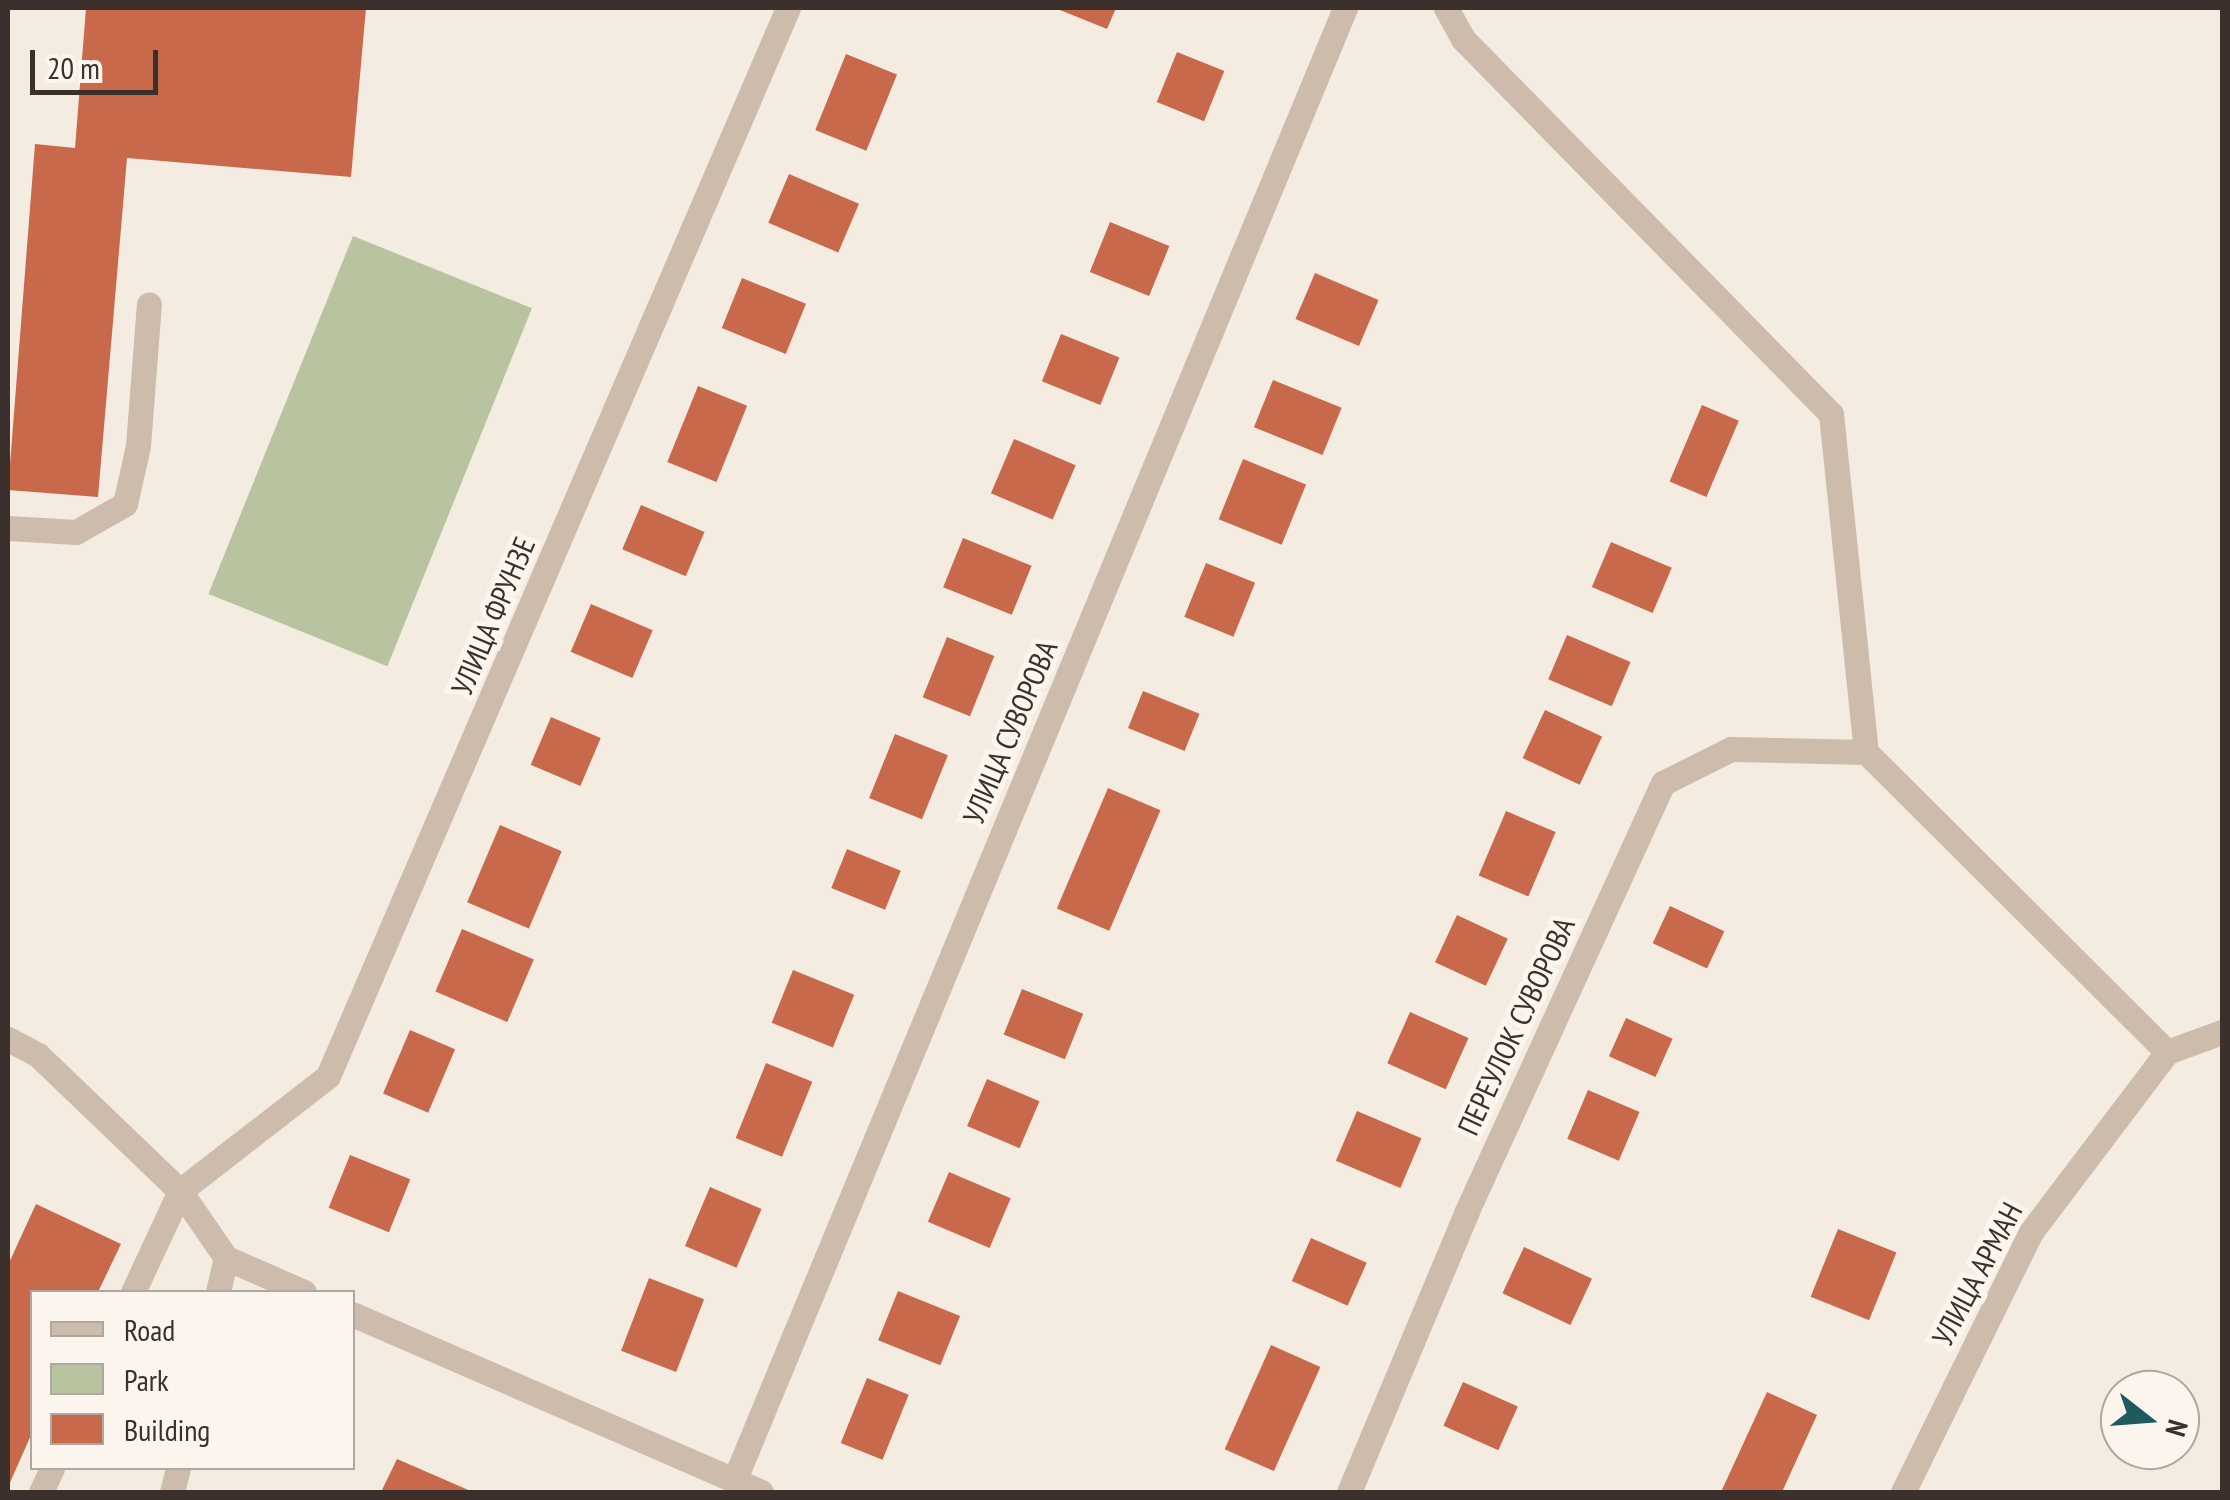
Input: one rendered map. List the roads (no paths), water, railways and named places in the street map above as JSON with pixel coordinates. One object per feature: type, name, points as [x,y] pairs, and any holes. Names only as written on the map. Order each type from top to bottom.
[{"type":"street","name":"УЛИЦА ФРУНЗЕ","points":[[180,1191],[328,1076],[788,8]]},
{"type":"street","name":"УЛИЦА СУВОРОВА","points":[[734,1481],[1345,8]]},
{"type":"street","points":[[1446,8],[1463,39],[1831,414],[1866,752],[2167,1052],[2222,1032]]},
{"type":"street","points":[[8,528],[76,532],[125,504],[138,446],[149,304]]},
{"type":"street","name":"ПЕРЕУЛОК СУВОРОВА","points":[[1349,1492],[1466,1213],[1663,783],[1731,749],[1866,752]]},
{"type":"street","points":[[8,1039],[38,1055],[180,1191],[226,1258],[299,1290]]},
{"type":"street","name":"УЛИЦА АРМАН","points":[[1903,1492],[2031,1232],[2167,1052]]},
{"type":"street","points":[[134,1290],[180,1191]]},
{"type":"street","points":[[218,1290],[226,1258]]},
{"type":"street","points":[[355,1315],[761,1492]]}]
